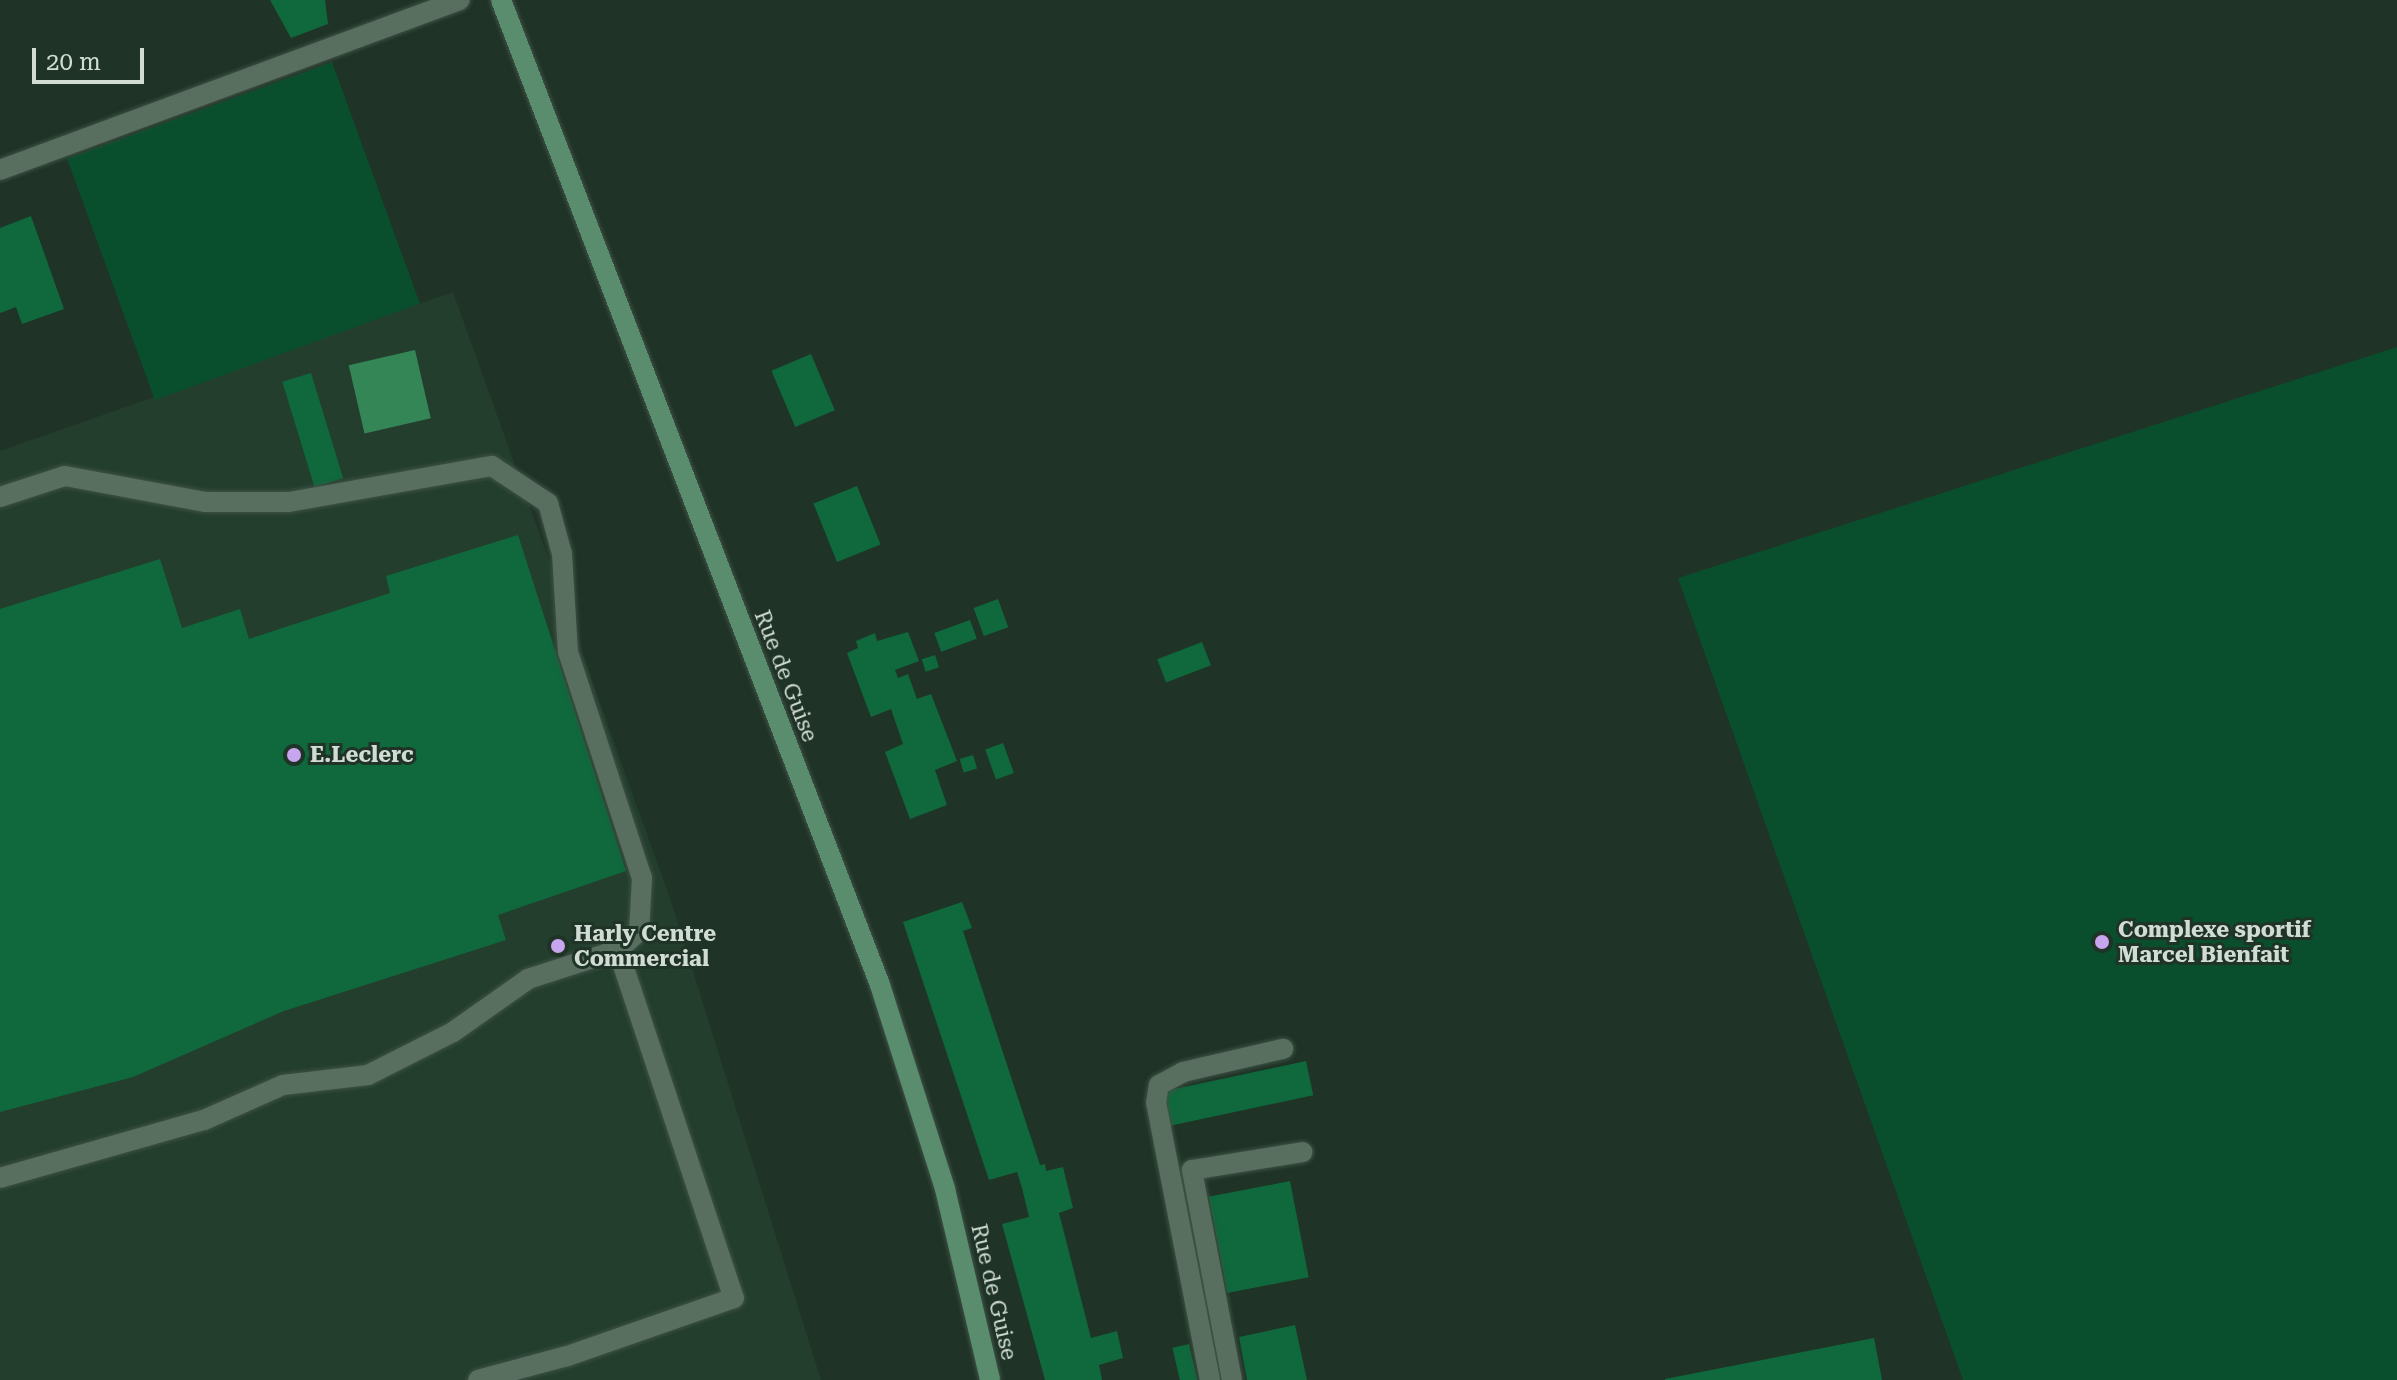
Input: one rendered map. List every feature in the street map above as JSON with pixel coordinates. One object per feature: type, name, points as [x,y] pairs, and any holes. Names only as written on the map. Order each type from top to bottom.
[{"type":"main road","name":"Rue de Guise","points":[[507,2],[880,985],[945,1189],[990,1380]]},
{"type":"street","points":[[0,170],[460,0]]},
{"type":"street","points":[[0,497],[65,476],[205,502],[289,502],[492,466],[548,503],[562,554],[568,652],[642,878],[639,931],[618,950],[528,979],[453,1032],[368,1075],[283,1085],[204,1120],[0,1178]]},
{"type":"street","points":[[478,1380],[567,1356],[734,1298],[618,950]]},
{"type":"street","points":[[1210,1380],[1156,1103],[1159,1085],[1183,1072],[1283,1049]]},
{"type":"street","points":[[1232,1380],[1192,1170],[1303,1152]]},
{"type":"shaded area","points":[[332,62],[420,304],[155,400],[67,158]]},
{"type":"shaded area","points":[[453,292],[671,901],[821,1380],[0,1380],[0,451]]},
{"type":"shaded area","name":"Complexe sportif Marcel Bienfait","points":[[2397,347],[2397,1380],[1963,1380],[1678,578]]},
{"type":"shaded area","points":[[415,350],[431,418],[364,434],[349,365]]},
{"type":"building","points":[[270,0],[325,0],[328,24],[291,38]]},
{"type":"building","points":[[31,216],[64,309],[22,324],[16,307],[0,313],[0,228]]},
{"type":"building","points":[[811,354],[835,410],[795,427],[771,371]]},
{"type":"building","points":[[311,373],[343,478],[314,487],[282,382]]},
{"type":"building","points":[[857,486],[881,544],[837,562],[813,504]]},
{"type":"building","name":"E.Leclerc","points":[[518,535],[626,871],[498,915],[506,940],[284,1011],[133,1077],[0,1112],[0,609],[160,559],[182,628],[240,609],[249,639],[390,593],[386,576]]},
{"type":"building","points":[[998,599],[1008,627],[984,636],[974,608]]},
{"type":"building","points":[[970,620],[977,639],[941,652],[934,633]]},
{"type":"building","points":[[908,632],[919,661],[895,670],[898,678],[908,674],[917,699],[931,694],[957,761],[935,770],[947,805],[910,819],[885,752],[903,744],[891,709],[871,717],[847,653],[858,648],[856,641],[875,633],[877,641]]},
{"type":"building","points":[[1202,642],[1211,665],[1166,683],[1157,659]]},
{"type":"building","points":[[935,655],[939,667],[926,672],[922,659]]},
{"type":"building","points":[[1003,743],[1014,773],[996,780],[985,749]]},
{"type":"building","points":[[973,755],[977,768],[964,772],[960,759]]},
{"type":"building","points":[[962,902],[972,928],[963,931],[1040,1165],[1045,1164],[1046,1171],[1063,1167],[1073,1208],[1059,1213],[1091,1338],[1117,1331],[1123,1358],[1099,1365],[1102,1380],[1045,1380],[1002,1224],[1029,1217],[1022,1188],[1017,1172],[989,1180],[903,922]]},
{"type":"building","points":[[1306,1061],[1313,1095],[1167,1126],[1159,1092]]},
{"type":"building","points":[[1290,1181],[1309,1277],[1227,1293],[1209,1197]]},
{"type":"building","points":[[1295,1325],[1307,1380],[1247,1380],[1239,1337]]},
{"type":"building","points":[[1874,1338],[1882,1380],[1665,1380],[1665,1379]]},
{"type":"building","points":[[1189,1344],[1197,1380],[1180,1380],[1172,1348]]},
{"type":"place","name":"E.Leclerc","points":[[294,755]]},
{"type":"place","name":"Complexe sportif Marcel Bienfait","points":[[2102,942]]},
{"type":"place","name":"Harly Centre Commercial","points":[[558,946]]}]
